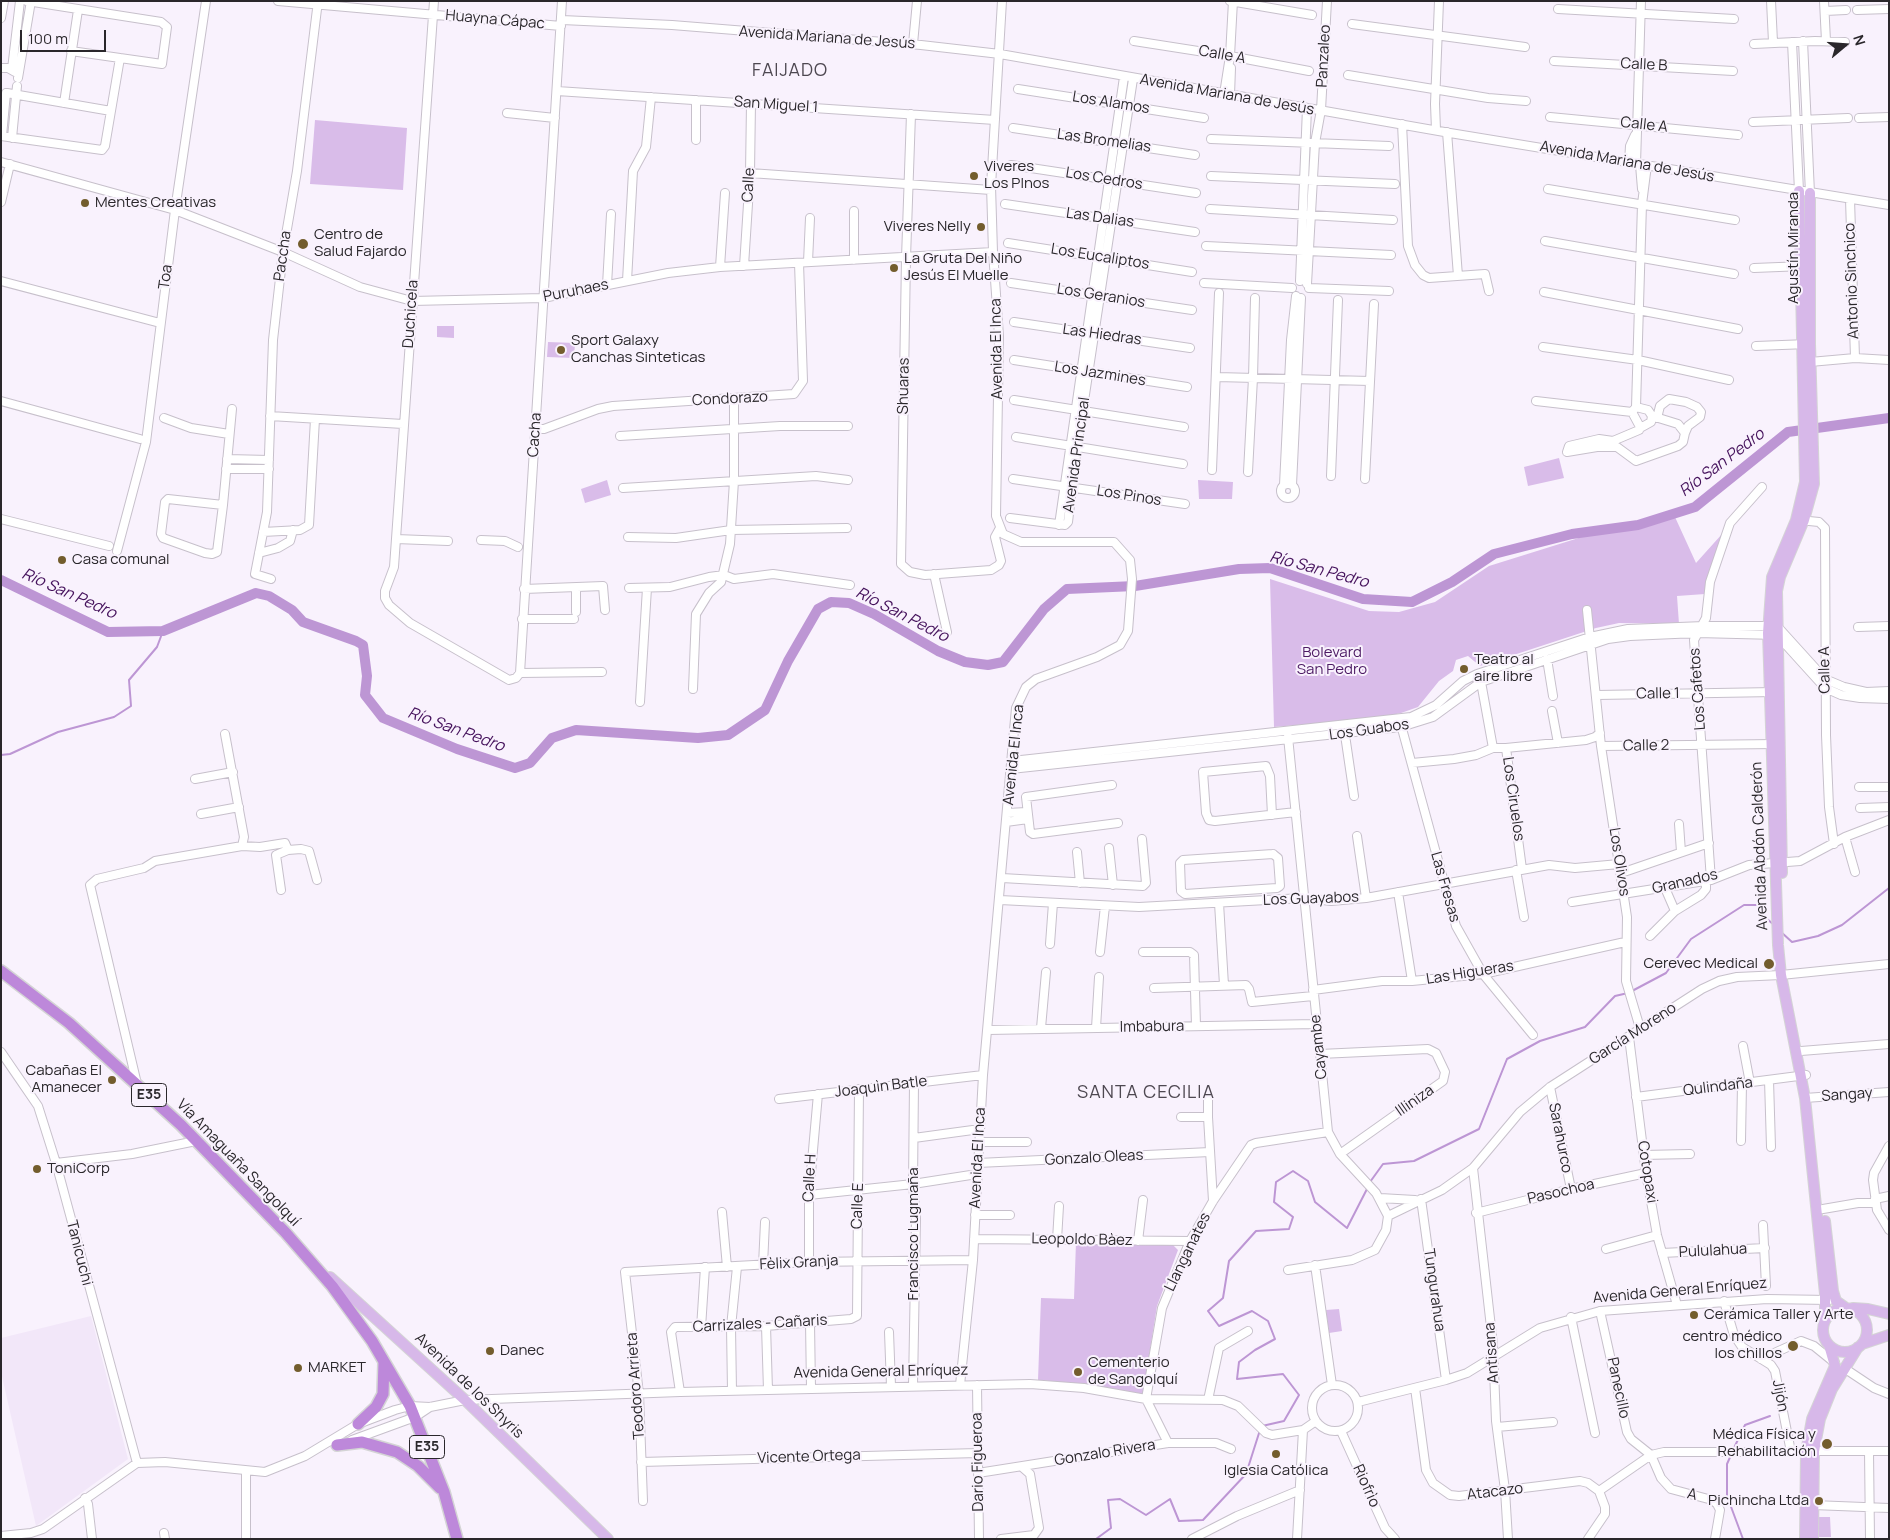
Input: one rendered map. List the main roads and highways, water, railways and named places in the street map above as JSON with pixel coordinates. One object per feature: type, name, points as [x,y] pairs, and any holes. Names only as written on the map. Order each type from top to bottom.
[{"type":"highway","name":"Vía Amaguaña Sangolquí","points":[[1,971],[69,1023],[137,1084],[196,1141],[307,1257],[350,1310],[384,1360]]},
{"type":"highway","name":"E35","points":[[384,1360],[415,1417],[444,1492],[457,1539]]},
{"type":"highway","points":[[358,1424],[376,1407],[383,1394],[384,1360]]},
{"type":"highway","points":[[337,1445],[362,1442],[397,1452],[425,1472],[444,1492]]},
{"type":"main road","name":"Agustín Miranda","points":[[1798,191],[1804,266],[1806,345],[1803,373],[1808,417]]},
{"type":"main road","name":"Agustín Miranda","points":[[1804,266],[1810,193]]},
{"type":"main road","name":"Agustín Miranda","points":[[1806,345],[1810,362],[1809,454]]},
{"type":"main road","name":"Avenida Abdón Calderón","points":[[1809,454],[1814,484],[1780,577],[1773,630],[1780,946],[1783,974],[1808,1098],[1823,1209],[1833,1291],[1826,1316]]},
{"type":"main road","name":"Avenida Abdón Calderón","points":[[1783,974],[1801,1051],[1804,1076]]},
{"type":"main road","name":"Avenida Abdón Calderón","points":[[1808,1098],[1831,1300]]},
{"type":"main road","name":"Avenida de los Shyris","points":[[307,1257],[465,1400],[608,1539]]},
{"type":"main road","points":[[1804,1539],[1810,1451],[1839,1366],[1860,1346],[1866,1335],[1866,1325],[1858,1312],[1831,1300]]},
{"type":"main road","points":[[1839,1366],[1823,1330],[1826,1316],[1833,1311],[1847,1308],[1868,1309],[1889,1314]]},
{"type":"main road","points":[[1829,1345],[1840,1351],[1852,1350],[1889,1334]]},
{"type":"main road","points":[[1810,1451],[1813,1539]]},
{"type":"waterway","name":"Río San Pedro","points":[[1,580],[108,632],[163,631],[256,593],[269,596],[292,610],[303,622],[363,645],[367,676],[365,695],[383,718],[457,749],[515,768],[530,763],[552,738],[576,730],[698,738],[728,735],[765,710],[788,661],[818,609],[831,602],[849,603],[874,614],[938,651],[965,662],[988,665],[1003,662],[1044,609],[1067,589],[1135,586],[1239,569],[1270,568],[1363,599],[1412,602],[1452,582],[1494,554],[1572,534],[1638,525],[1695,507],[1788,432],[1889,418]]},
{"type":"waterway","points":[[1,755],[10,754],[58,732],[114,717],[131,706],[129,680],[157,647],[163,631]]},
{"type":"waterway","points":[[1781,932],[1792,942],[1818,936],[1842,925],[1889,888]]},
{"type":"waterway","points":[[1632,991],[1666,973],[1691,939],[1744,905],[1762,905],[1766,918],[1774,925]]},
{"type":"waterway","points":[[1370,1182],[1383,1164],[1414,1161],[1479,1129],[1507,1059],[1540,1041],[1585,1027],[1615,996],[1628,993]]},
{"type":"waterway","points":[[1262,1426],[1284,1421],[1299,1395],[1283,1374],[1237,1379],[1239,1362],[1275,1339],[1268,1321],[1252,1311],[1219,1326],[1208,1311],[1223,1298],[1229,1261],[1256,1231],[1289,1229],[1293,1217],[1274,1202],[1276,1182],[1293,1171],[1308,1181],[1315,1202],[1347,1228],[1368,1187]]},
{"type":"waterway","points":[[1733,1450],[1745,1425],[1770,1416]]},
{"type":"waterway","points":[[1096,1539],[1111,1528],[1108,1500],[1120,1499],[1146,1515],[1170,1499],[1179,1521],[1203,1520],[1246,1474],[1260,1430]]},
{"type":"waterway","points":[[1731,1455],[1727,1464],[1727,1496],[1743,1539]]},
{"type":"place","name":"Viveres Los PInos","points":[[974,176]]},
{"type":"place","name":"Mentes Creativas","points":[[85,203]]},
{"type":"place","name":"Viveres Nelly","points":[[981,227]]},
{"type":"place","name":"Centro de Salud Fajardo","points":[[303,244]]},
{"type":"place","name":"La Gruta Del Niño Jesús El Muelle","points":[[894,268]]},
{"type":"place","name":"Sport Galaxy Canchas Sinteticas","points":[[561,350]]},
{"type":"place","name":"Casa comunal","points":[[62,560]]},
{"type":"place","name":"Teatro al aire libre","points":[[1464,669]]},
{"type":"place","name":"Cerevec Medical","points":[[1769,964]]},
{"type":"place","name":"Cabañas El Amanecer","points":[[112,1080]]},
{"type":"place","name":"ToniCorp","points":[[37,1169]]},
{"type":"place","name":"Cerámica Taller y Arte","points":[[1694,1315]]},
{"type":"place","name":"centro médico los chillos","points":[[1793,1346]]},
{"type":"place","name":"Danec","points":[[490,1351]]},
{"type":"place","name":"MARKET","points":[[298,1368]]},
{"type":"place","name":"Cementerio de Sangolquí","points":[[1078,1372]]},
{"type":"place","name":"Médica Física y Rehabilitación","points":[[1827,1444]]},
{"type":"place","name":"Iglesia Católica","points":[[1276,1454]]},
{"type":"place","name":"Pichincha Ltda","points":[[1819,1501]]},
{"type":"district","name":"FAIJADO","points":[[790,71]]},
{"type":"district","name":"SANTA CECILIA","points":[[1146,1093]]},
{"type":"park label","name":"Bolevard San Pedro","points":[[1332,662]]}]
